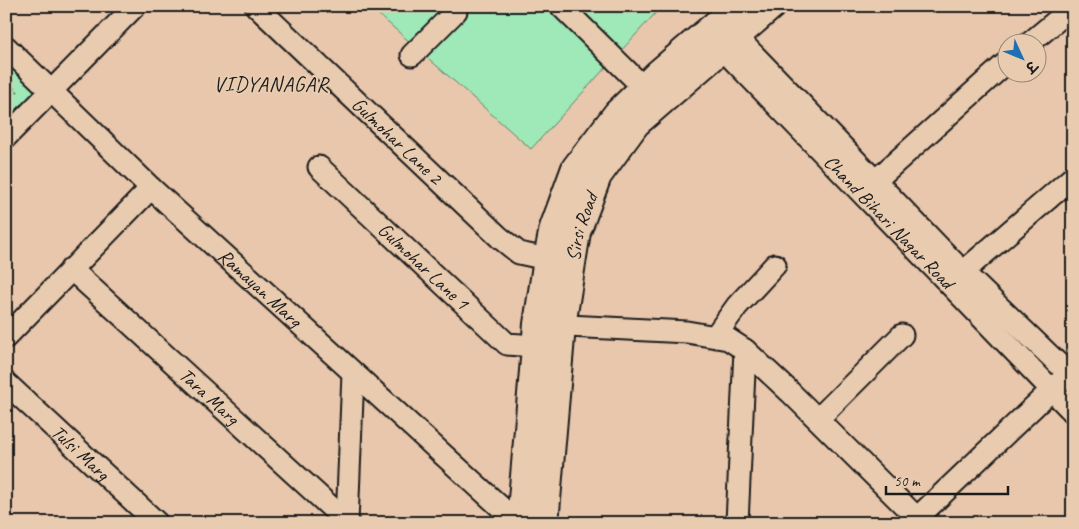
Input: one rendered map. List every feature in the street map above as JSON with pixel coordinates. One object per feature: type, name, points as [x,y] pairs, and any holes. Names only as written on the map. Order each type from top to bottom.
[{"type":"main road","name":"Sirsi Road","points":[[545,523],[547,259],[553,228],[575,168],[616,113],[643,87],[724,29],[772,6]]},
{"type":"main road","name":"Sirsi Road","points":[[519,523],[545,332],[577,232],[598,176],[636,124],[724,29]]},
{"type":"street","points":[[6,137],[135,6]]},
{"type":"street","name":"Gulmohar Lane 2","points":[[256,6],[499,237],[519,253],[547,259]]},
{"type":"street","points":[[561,6],[643,87]]},
{"type":"street","points":[[1043,32],[1073,7]]},
{"type":"street","points":[[412,55],[455,8]]},
{"type":"street","name":"Chand Bihari Nagar Road","points":[[724,29],[963,272],[1070,375]]},
{"type":"street","name":"Chand Bihari Nagar Road","points":[[724,29],[1073,412]]},
{"type":"street","name":"Ramayan Marg","points":[[6,47],[151,188],[519,523]]},
{"type":"street","points":[[875,181],[996,72]]},
{"type":"street","name":"Gulmohar Lane 1","points":[[319,167],[507,344],[545,332],[716,335]]},
{"type":"street","points":[[963,272],[1073,177]]},
{"type":"street","points":[[6,337],[151,188]]},
{"type":"street","points":[[775,265],[737,306],[716,335],[728,339],[745,350],[920,520],[1052,390],[1070,375]]},
{"type":"street","name":"Tara Marg","points":[[71,269],[347,522]]},
{"type":"street","points":[[818,420],[902,335]]},
{"type":"street","points":[[737,523],[745,350]]},
{"type":"street","points":[[347,522],[353,373]]},
{"type":"street","name":"Tulsi Marg","points":[[6,383],[157,523]]},
{"type":"path","points":[[6,81],[19,94]]},
{"type":"path","points":[[6,97],[14,89]]},
{"type":"green space","points":[[369,6],[662,6],[531,149]]},
{"type":"green space","points":[[6,51],[45,88],[6,127]]},
{"type":"district","name":"VIDYANAGAR","points":[[271,84]]}]
